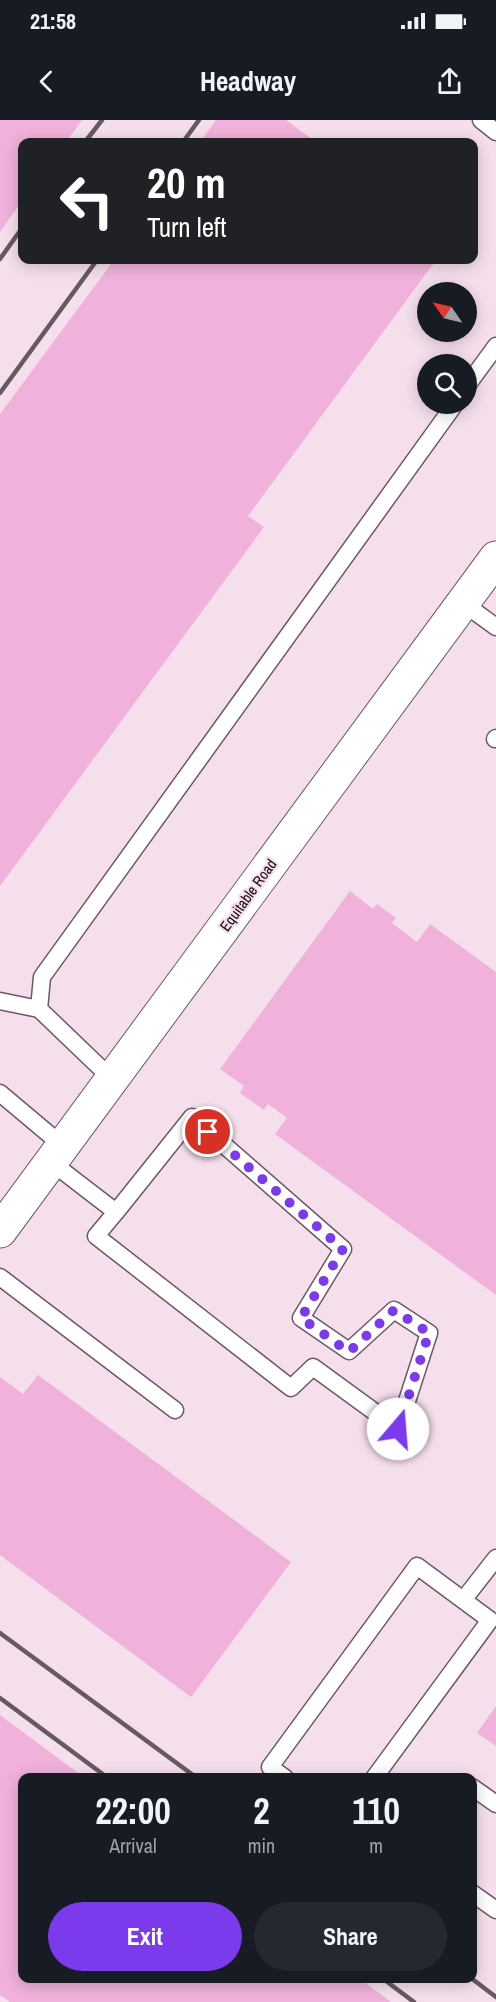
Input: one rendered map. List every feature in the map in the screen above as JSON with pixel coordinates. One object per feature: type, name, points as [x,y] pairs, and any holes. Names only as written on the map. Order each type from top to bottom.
[{"type":"street","name":"Equitable Road","points":[[0,1231],[496,558]]},
{"type":"lane","points":[[481,120],[496,132]]},
{"type":"lane","points":[[477,372],[496,346]]},
{"type":"lane","points":[[39,1009],[42,977],[448,414]]},
{"type":"lane","points":[[463,603],[496,627]]},
{"type":"lane","points":[[0,1001],[39,1009],[112,1079]]},
{"type":"lane","points":[[0,1093],[116,1212]]},
{"type":"lane","points":[[192,1117],[343,1249],[301,1318],[349,1352],[394,1310],[429,1333],[398,1429],[313,1367],[291,1388],[96,1236],[116,1212],[192,1117]]},
{"type":"lane","points":[[0,1276],[175,1410]]},
{"type":"lane","points":[[464,1599],[496,1558]]},
{"type":"lane","points":[[278,1773],[270,1767],[417,1566],[490,1620],[379,1773]]},
{"type":"lane","points":[[477,1791],[496,1804]]},
{"type":"lane","points":[[477,1897],[496,1910]]},
{"type":"building","points":[[0,120],[82,120],[69,138],[18,138],[18,207],[0,232]]},
{"type":"building","points":[[216,120],[286,120],[311,138],[203,138]]},
{"type":"building","points":[[111,264],[433,264],[420,282],[417,282],[417,286],[248,516],[264,527],[0,886],[0,414]]},
{"type":"building","points":[[350,891],[373,909],[377,904],[396,918],[392,923],[417,942],[430,924],[496,972],[496,1295],[275,1134],[287,1118],[268,1104],[264,1110],[240,1093],[244,1086],[220,1069]]},
{"type":"building","points":[[38,1375],[291,1562],[191,1697],[0,1555],[0,1377],[23,1394]]},
{"type":"building","points":[[496,1706],[496,1746],[477,1733]]},
{"type":"building","points":[[0,1715],[78,1773],[18,1773],[18,1983],[366,1983],[391,2002],[10,2002],[0,1995]]},
{"type":"railway","points":[[88,138],[102,120]]},
{"type":"railway","points":[[186,138],[199,120]]},
{"type":"railway","points":[[0,259],[18,234]]},
{"type":"railway","points":[[0,393],[94,264]]},
{"type":"railway","points":[[0,1633],[190,1773]]},
{"type":"railway","points":[[0,1698],[101,1773]]},
{"type":"railway","points":[[389,1983],[414,2002]]},
{"type":"railway","points":[[477,1983],[496,1997]]},
{"type":"route","points":[[208,1132],[343,1249],[301,1318],[349,1352],[394,1310],[429,1333],[398,1429]]}]
